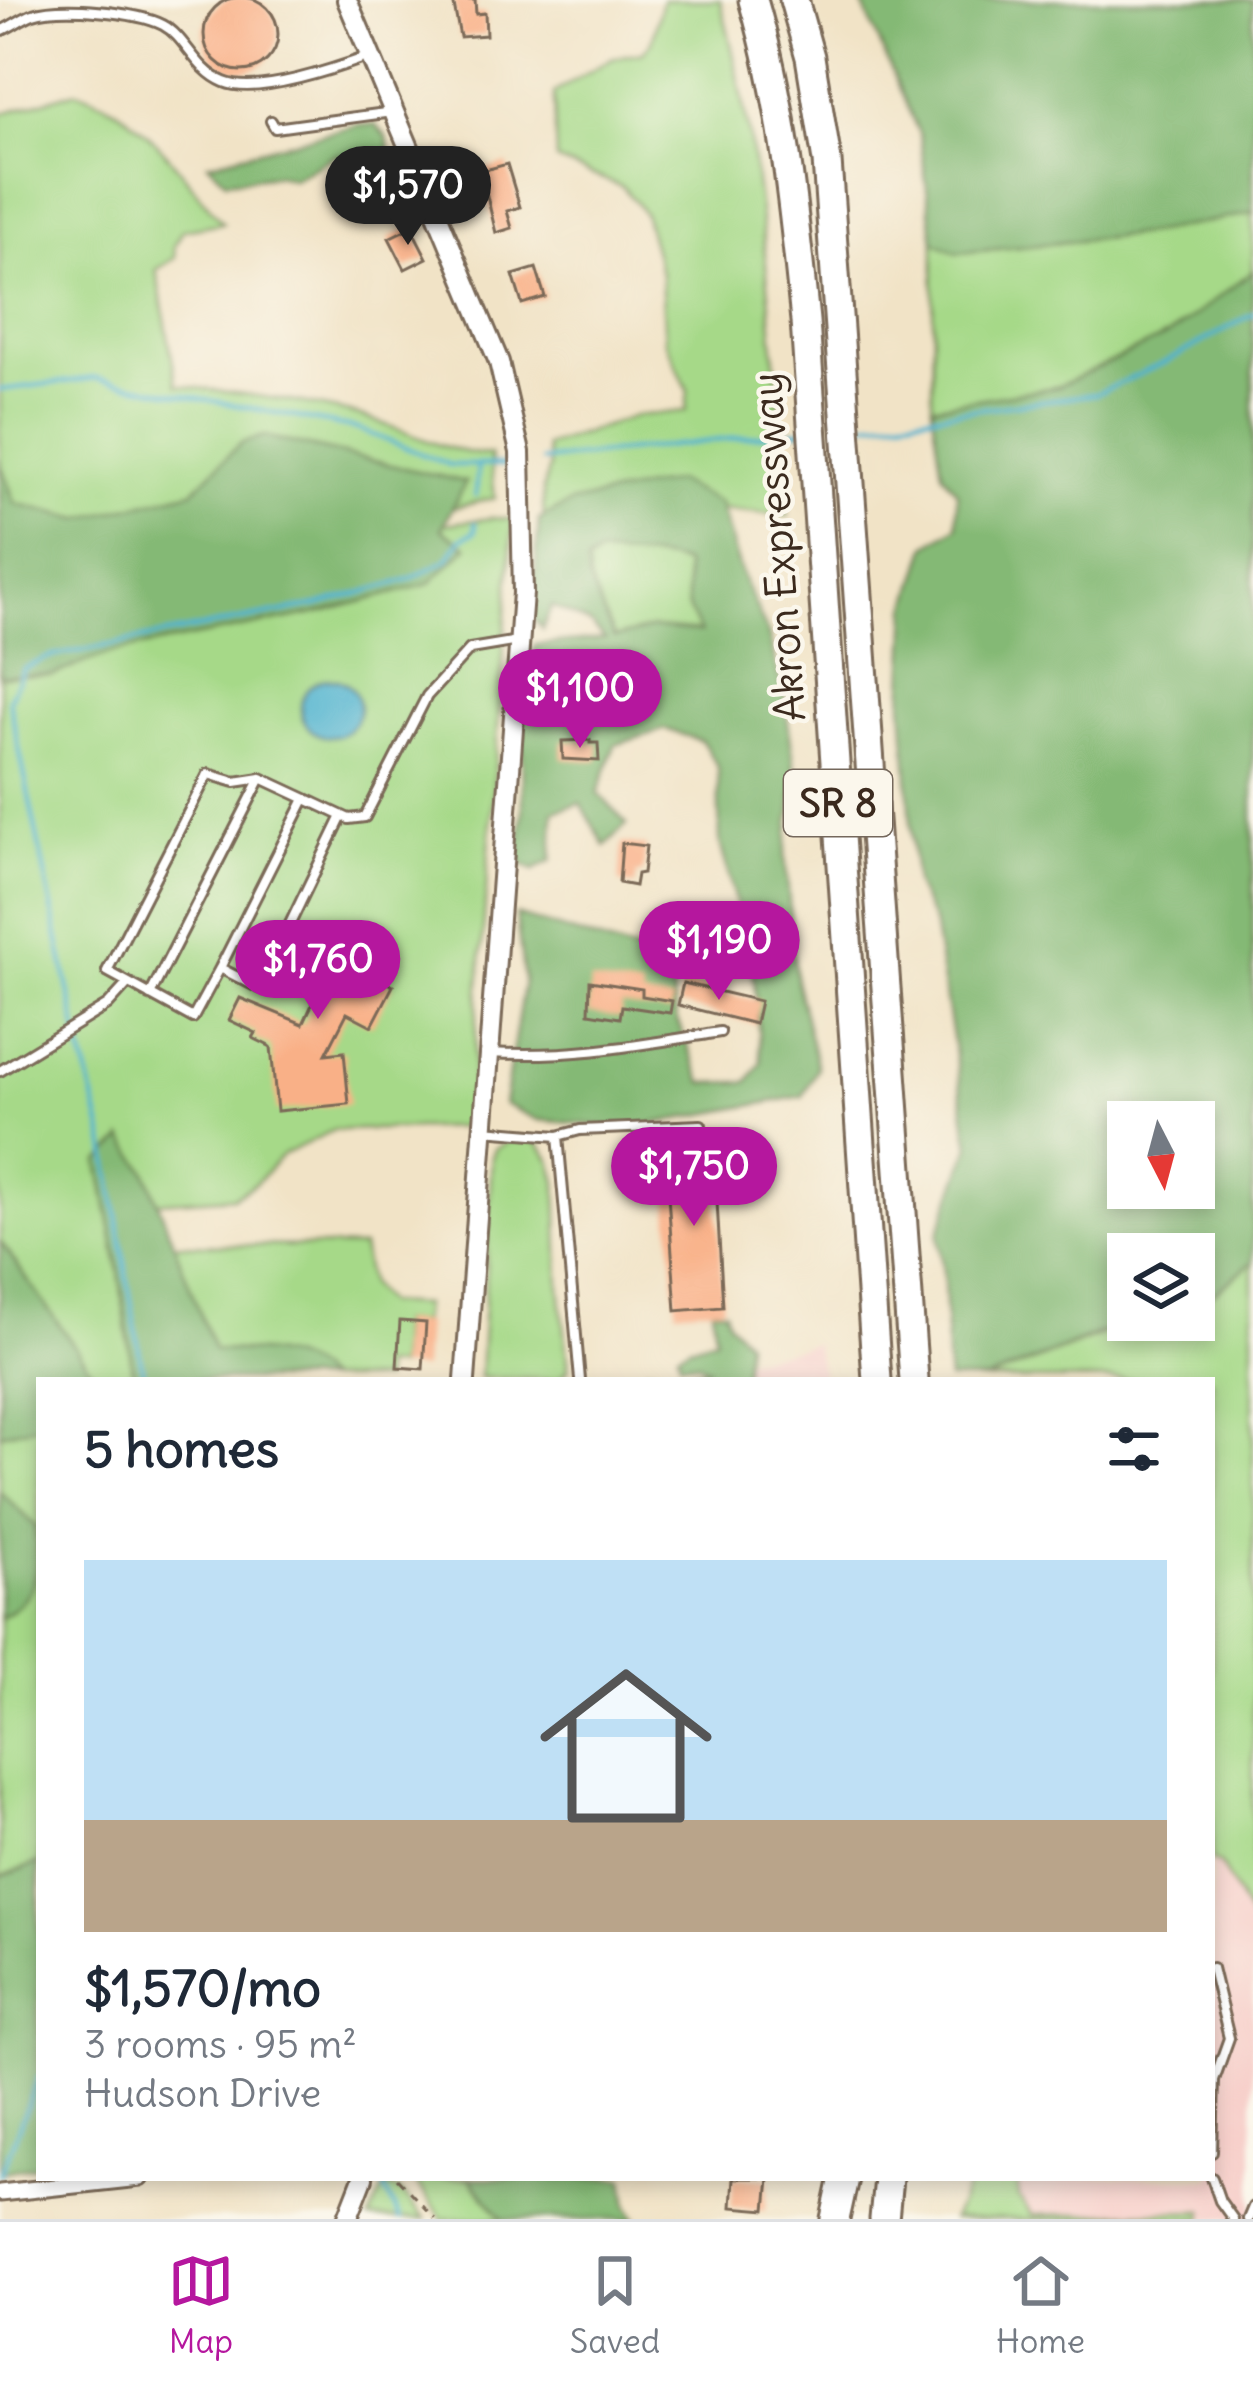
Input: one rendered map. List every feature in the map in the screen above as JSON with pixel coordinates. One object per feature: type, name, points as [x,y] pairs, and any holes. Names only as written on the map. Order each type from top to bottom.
[{"type":"highway","name":"Akron Expressway","points":[[754,0],[792,189],[805,321],[877,1377]]},
{"type":"highway","name":"Akron Expressway","points":[[794,0],[810,57],[827,161],[914,1377]]},
{"type":"highway","points":[[839,2219],[845,2181]]},
{"type":"highway","points":[[884,2219],[889,2181]]},
{"type":"highway","points":[[889,2181],[895,2219]]},
{"type":"street","points":[[347,0],[488,333],[515,418],[524,541],[519,641],[465,1377]]},
{"type":"street","points":[[0,2193],[112,2181]]},
{"type":"street","points":[[347,2219],[362,2181]]},
{"type":"lane","points":[[0,31],[33,14],[106,12],[165,26],[199,67],[228,84],[274,83],[327,72],[371,56]]},
{"type":"lane","points":[[271,122],[275,128],[395,112]]},
{"type":"lane","points":[[304,800],[193,1018],[107,971],[208,774],[235,782],[261,778],[343,816],[365,817],[427,696],[470,649],[519,641]]},
{"type":"lane","points":[[150,995],[261,778]]},
{"type":"lane","points":[[220,968],[260,988],[343,816]]},
{"type":"lane","points":[[0,1071],[108,1005],[128,983]]},
{"type":"lane","points":[[488,1053],[618,1051],[720,1032]]},
{"type":"lane","points":[[482,1130],[558,1136],[580,1130],[701,1125]]},
{"type":"lane","points":[[558,1136],[580,1377]]},
{"type":"lane","points":[[1215,2064],[1229,2038],[1216,2010]]},
{"type":"lane","points":[[1213,2181],[1232,2219]]},
{"type":"lane","points":[[1248,2219],[1253,2207]]},
{"type":"path","points":[[400,2181],[435,2219]]},
{"type":"shaded area","points":[[815,1344],[822,1377],[671,1377]]},
{"type":"shaded area","points":[[1215,1862],[1220,1864],[1253,1923],[1253,2219],[1007,2219],[1008,2181],[1215,2181]]},
{"type":"green space","points":[[662,0],[720,0],[758,192],[788,516],[719,509],[544,538],[546,446],[635,416],[686,411],[688,390],[665,340],[661,274],[644,213],[623,187],[556,160],[554,93],[612,58],[643,52],[652,42]]},
{"type":"green space","points":[[861,0],[1253,0],[1253,213],[1145,234],[957,253],[934,242],[920,136]]},
{"type":"green space","points":[[76,91],[101,101],[141,129],[223,223],[183,230],[174,247],[175,258],[156,270],[177,385],[346,412],[453,449],[490,455],[495,498],[73,597],[15,503],[0,462],[0,114]]},
{"type":"green space","points":[[357,125],[376,125],[387,137],[397,191],[380,199],[362,199],[354,164],[337,154],[293,179],[277,175],[226,181],[208,163]]},
{"type":"green space","points":[[1253,213],[1253,271],[1172,333],[1057,387],[932,406],[934,242],[958,253],[1145,234]]},
{"type":"green space","points":[[1253,271],[1253,1262],[1215,1292],[1215,1233],[1107,1233],[1107,1330],[993,1377],[948,1377],[938,1235],[970,1146],[933,922],[915,884],[903,703],[908,608],[927,546],[957,526],[957,492],[942,472],[932,406],[1057,387],[1172,333]]},
{"type":"green space","points":[[264,436],[466,482],[441,529],[467,547],[429,584],[314,614],[109,653],[53,675],[0,676],[0,462],[15,503],[80,519],[193,491],[241,443]]},
{"type":"green space","points":[[675,481],[719,503],[742,576],[768,634],[785,701],[796,776],[785,855],[796,980],[817,1068],[803,1096],[629,1128],[538,1120],[504,1104],[524,980],[516,915],[668,958],[676,1018],[703,1083],[748,1082],[761,1062],[754,977],[720,842],[718,767],[702,741],[665,729],[615,745],[598,793],[627,824],[605,846],[581,803],[554,811],[552,860],[534,870],[518,862],[522,733],[535,645],[605,639],[592,625],[552,606],[542,629],[532,616],[539,520],[571,503]],"holes":[[[599,554],[685,564],[688,608],[700,632],[653,628],[614,638],[589,580],[587,563]]]},
{"type":"green space","points":[[513,519],[469,1127],[334,1130],[283,1155],[256,1183],[233,1197],[157,1202],[146,1171],[123,1140],[120,1277],[135,1377],[96,1377],[0,1241],[0,629],[392,531]]},
{"type":"green space","points":[[599,554],[685,564],[688,608],[701,633],[653,628],[614,638],[589,580],[587,563]]},
{"type":"green space","points":[[124,1139],[146,1171],[214,1350],[289,1357],[323,1377],[135,1377],[99,1162]]},
{"type":"green space","points":[[511,1140],[536,1141],[551,1160],[557,1182],[568,1360],[568,1370],[560,1377],[480,1377],[495,1149]]},
{"type":"green space","points":[[0,1241],[96,1377],[36,1377],[36,1426],[0,1434]]},
{"type":"green space","points":[[165,1244],[362,1247],[369,1285],[385,1303],[423,1305],[421,1323],[400,1322],[397,1367],[382,1366],[383,1377],[278,1377],[176,1368]]},
{"type":"green space","points":[[1253,1262],[1253,1923],[1215,1862],[1215,1377],[994,1377],[1107,1333],[1107,1341],[1215,1341],[1215,1292]]},
{"type":"green space","points":[[712,1308],[725,1310],[728,1321],[746,1341],[743,1377],[637,1377],[647,1369],[676,1374],[708,1368],[680,1362],[678,1353],[715,1338]]},
{"type":"green space","points":[[36,1426],[36,1555],[35,1526],[0,1492],[0,1434]]},
{"type":"green space","points":[[0,1492],[35,1526],[36,1555],[30,1590],[0,1618]]},
{"type":"green space","points":[[36,1555],[36,1864],[0,1877],[0,1618],[23,1600],[34,1579]]},
{"type":"green space","points":[[36,1864],[36,2166],[0,2173],[0,1877]]},
{"type":"green space","points":[[415,2181],[472,2181],[503,2219],[443,2219]]},
{"type":"green space","points":[[472,2181],[624,2181],[628,2207],[636,2219],[503,2219]]},
{"type":"green space","points":[[971,2181],[1017,2181],[1019,2198],[1032,2215],[1204,2211],[1203,2219],[952,2219]]},
{"type":"green space","points":[[385,2185],[399,2191],[425,2219],[369,2219]]},
{"type":"water","points":[[330,679],[350,688],[359,708],[350,728],[330,737],[310,728],[301,708],[310,688]]},
{"type":"building","points":[[227,0],[255,0],[275,20],[275,48],[255,68],[227,68],[207,48],[207,20]]},
{"type":"building","points":[[453,0],[475,0],[476,14],[485,13],[486,35],[460,37]]},
{"type":"building","points":[[507,164],[520,207],[507,211],[512,228],[496,233],[481,171]]},
{"type":"building","points":[[411,227],[427,258],[405,269],[389,238]]},
{"type":"building","points":[[536,268],[545,297],[522,304],[513,275]]},
{"type":"building","points":[[591,657],[591,664],[597,664],[596,689],[566,687],[567,658]]},
{"type":"building","points":[[562,741],[598,743],[599,761],[563,759]]},
{"type":"building","points":[[622,843],[646,846],[643,873],[637,874],[635,886],[619,883]]},
{"type":"building","points":[[350,930],[381,946],[367,973],[393,986],[372,1026],[347,1013],[326,1054],[344,1052],[349,1104],[277,1111],[271,1047],[253,1038],[256,1033],[229,1020],[240,998],[303,1024],[316,996],[283,980],[303,941],[337,958]]},
{"type":"building","points":[[590,981],[642,989],[642,996],[672,1001],[670,1013],[622,1006],[620,1018],[589,1013]]},
{"type":"building","points":[[683,983],[760,1001],[755,1024],[678,1005]]},
{"type":"building","points":[[714,1149],[723,1307],[676,1311],[665,1152]]},
{"type":"building","points":[[400,1321],[426,1323],[423,1369],[397,1367]]},
{"type":"building","points":[[733,2181],[769,2181],[766,2210],[731,2207]]},
{"type":"waterway","points":[[858,424],[1096,394],[1253,314]]},
{"type":"waterway","points":[[0,390],[96,378],[358,429],[450,465],[505,465]]},
{"type":"waterway","points":[[542,461],[805,430]]},
{"type":"waterway","points":[[476,495],[478,465]]},
{"type":"waterway","points":[[144,1377],[105,1141],[81,1048],[9,700],[23,669],[49,657],[318,605],[410,579],[447,560],[461,539],[475,532],[475,523]]},
{"type":"waterway","points":[[0,2175],[36,2085]]},
{"type":"waterway","points":[[384,2187],[400,2219]]}]
